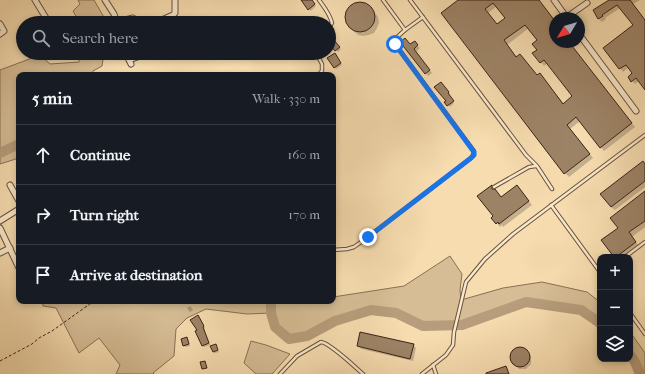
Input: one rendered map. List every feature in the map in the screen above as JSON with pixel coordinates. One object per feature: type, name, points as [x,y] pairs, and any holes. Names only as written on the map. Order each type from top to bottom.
[{"type":"street","points":[[35,0],[45,16]]},
{"type":"street","points":[[105,0],[115,16]]},
{"type":"street","points":[[171,16],[175,13],[176,0]]},
{"type":"street","points":[[554,0],[563,12]]},
{"type":"street","points":[[575,12],[587,3]]},
{"type":"street","points":[[0,24],[4,31],[0,34]]},
{"type":"street","points":[[585,42],[636,111]]},
{"type":"street","points":[[10,185],[16,196]]},
{"type":"street","points":[[1,219],[16,211]]},
{"type":"street","points":[[0,228],[16,260]]},
{"type":"street","points":[[0,253],[10,248]]},
{"type":"lane","points":[[319,0],[329,16]]},
{"type":"lane","points":[[383,0],[406,30]]},
{"type":"lane","points":[[410,0],[526,155],[537,166],[552,189]]},
{"type":"lane","points":[[336,250],[347,250],[354,247],[474,155],[474,152],[395,44],[394,40],[423,17]]},
{"type":"lane","points":[[320,60],[322,64],[321,72]]},
{"type":"lane","points":[[422,374],[446,355],[453,345],[454,332],[466,282],[485,259],[513,234],[645,135]]},
{"type":"lane","points":[[494,187],[529,167],[537,166]]},
{"type":"lane","points":[[551,205],[597,268]]},
{"type":"lane","points":[[629,254],[645,242]]},
{"type":"lane","points":[[633,316],[644,329],[645,334]]},
{"type":"lane","points":[[280,374],[297,356],[321,342],[330,347],[363,374]]},
{"type":"lane","points":[[433,366],[436,374]]},
{"type":"path","points":[[0,361],[32,344],[90,304]]},
{"type":"shaded area","points":[[78,0],[94,0],[103,16],[76,16],[73,11],[80,4]]},
{"type":"shaded area","points":[[27,60],[46,60],[50,64],[79,62],[79,60],[103,60],[102,66],[93,72],[16,72],[16,159],[0,164],[0,70]]},
{"type":"shaded area","points":[[450,256],[462,274],[460,290],[461,300],[503,288],[542,282],[587,292],[597,300],[597,321],[581,310],[526,302],[462,325],[423,326],[396,313],[371,310],[335,321],[307,336],[289,339],[275,327],[271,313],[247,314],[206,309],[187,318],[176,329],[174,356],[153,373],[154,374],[116,374],[120,365],[99,338],[79,353],[56,308],[43,306],[43,304],[336,304],[336,297],[404,286]]},
{"type":"shaded area","points":[[633,336],[645,353],[645,374],[640,374],[633,359]]},
{"type":"shaded area","points":[[251,341],[290,354],[272,374],[256,374],[244,363]]},
{"type":"building","points":[[301,0],[312,0],[315,4],[308,10]]},
{"type":"building","points":[[458,0],[539,0],[549,13],[549,48],[574,48],[632,123],[600,148],[576,117],[567,125],[590,154],[564,174],[441,13]],"holes":[[[493,3],[505,18],[497,24],[485,9]],[[525,25],[537,40],[532,44],[537,50],[532,53],[540,63],[544,60],[572,96],[563,104],[540,73],[537,75],[520,54],[516,57],[504,40]]]},
{"type":"building","points":[[609,0],[630,0],[645,20],[645,90],[636,78],[631,82],[628,77],[632,73],[626,65],[619,69],[603,48],[633,25],[617,5],[598,19],[593,10]]},
{"type":"building","points":[[360,2],[371,6],[375,17],[371,28],[360,32],[349,28],[345,17],[349,6]]},
{"type":"building","points":[[405,38],[410,44],[415,41],[418,45],[414,49],[430,70],[425,74],[400,42]]},
{"type":"building","points":[[336,42],[340,47],[336,50]]},
{"type":"building","points":[[336,55],[341,63],[334,68],[328,60],[336,60]]},
{"type":"building","points":[[441,82],[454,101],[447,106],[444,102],[446,101],[434,87]]},
{"type":"building","points":[[643,161],[645,164],[645,181],[611,207],[600,194]]},
{"type":"building","points":[[492,185],[492,189],[495,189],[501,197],[517,185],[529,201],[499,224],[498,222],[496,224],[491,218],[493,216],[477,196]]},
{"type":"building","points":[[645,191],[645,221],[629,232],[636,242],[620,254],[612,254],[601,240],[618,228],[610,218]]},
{"type":"building","points":[[198,315],[204,326],[203,327],[209,343],[202,346],[195,331],[197,330],[190,320]]},
{"type":"building","points":[[360,332],[414,344],[410,359],[357,346]]},
{"type":"building","points":[[187,337],[189,344],[183,346],[181,339]]},
{"type":"building","points":[[216,344],[218,350],[213,352],[210,346]]},
{"type":"building","points":[[520,347],[527,350],[530,357],[527,364],[520,367],[513,364],[510,357],[513,350]]},
{"type":"building","points":[[205,361],[207,368],[202,369],[200,362]]},
{"type":"building","points":[[506,366],[509,374],[486,374],[486,373]]},
{"type":"waterway","points":[[0,153],[16,145]]},
{"type":"waterway","points":[[271,304],[271,313],[275,327],[289,339],[307,336],[335,321],[371,310],[396,313],[423,326],[462,325],[526,302],[581,310],[597,321]]},
{"type":"waterway","points":[[633,359],[640,374]]},
{"type":"route","points":[[368,237],[474,155],[474,152],[395,44]]}]
